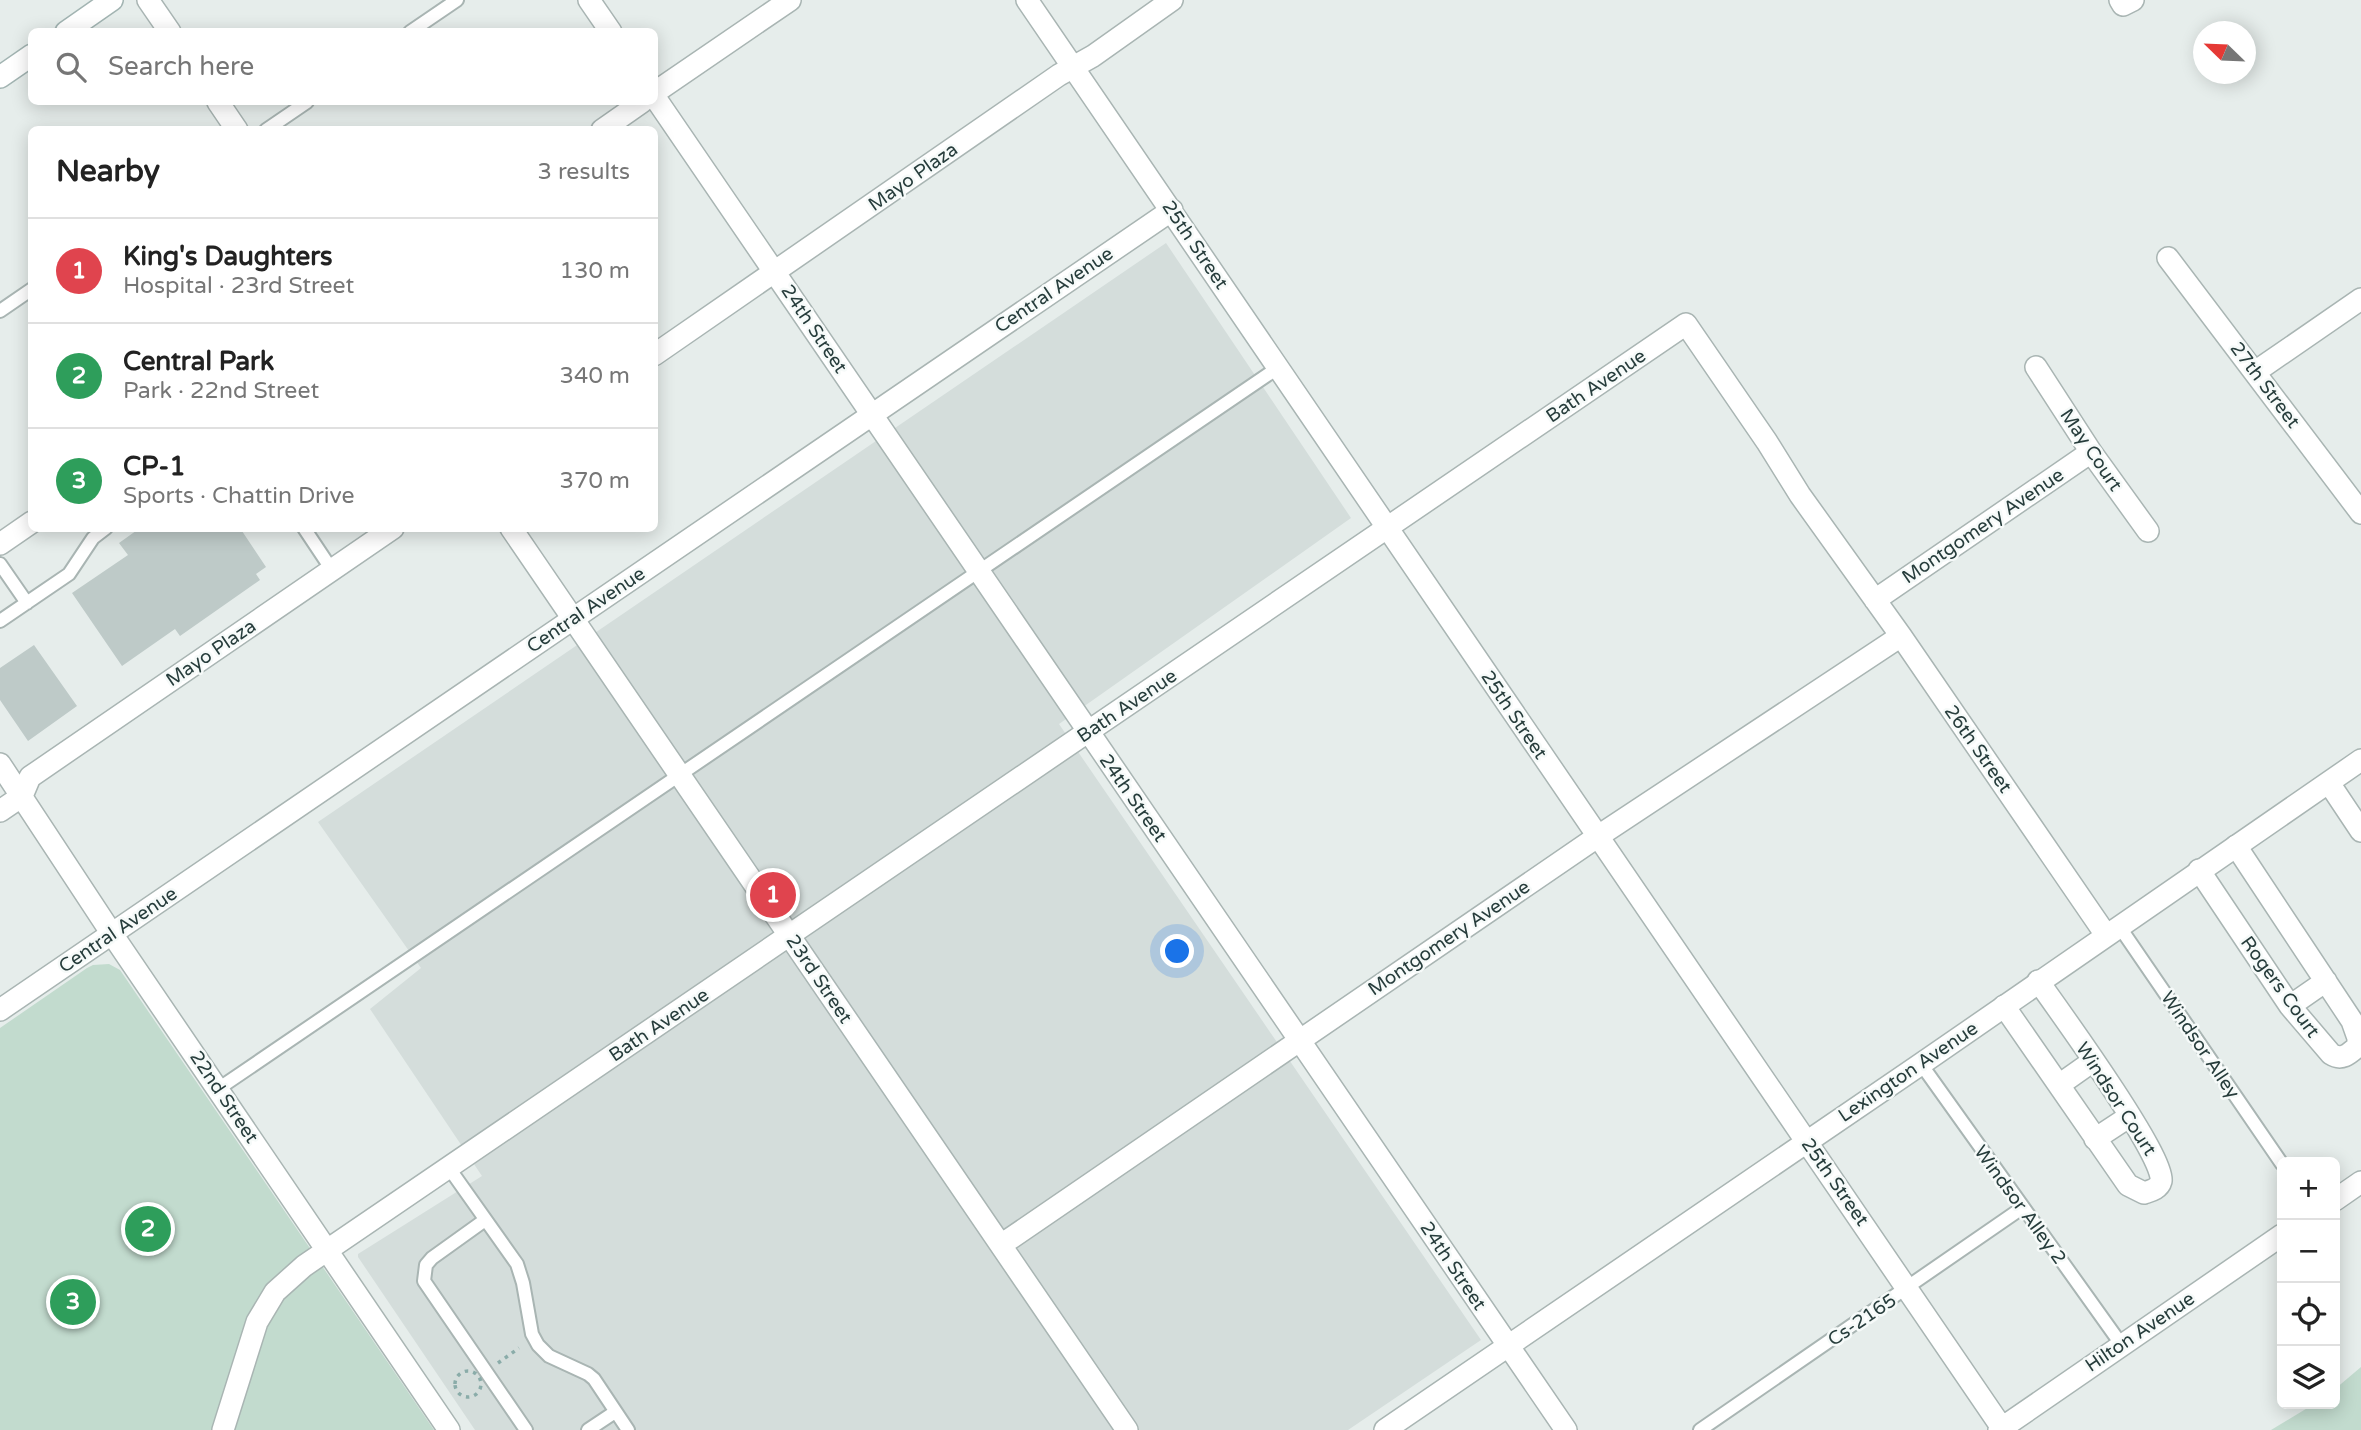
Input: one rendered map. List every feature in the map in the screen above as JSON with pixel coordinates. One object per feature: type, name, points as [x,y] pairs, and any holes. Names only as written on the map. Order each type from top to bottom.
[{"type":"street","points":[[72,28],[112,0]]},
{"type":"street","points":[[148,0],[167,28]]},
{"type":"street","points":[[589,0],[608,28]]},
{"type":"street","points":[[658,91],[790,0]]},
{"type":"street","name":"25th Street","points":[[1027,0],[1908,1288],[2001,1429]]},
{"type":"street","name":"Mayo Plaza","points":[[658,352],[1172,0]]},
{"type":"street","points":[[0,77],[28,58]]},
{"type":"street","name":"24th Street","points":[[658,100],[1566,1430]]},
{"type":"street","points":[[220,105],[234,126]]},
{"type":"street","points":[[608,126],[638,105]]},
{"type":"street","name":"Central Avenue","points":[[0,1010],[1172,210]]},
{"type":"street","name":"27th Street","points":[[2168,258],[2361,513]]},
{"type":"street","points":[[2255,372],[2361,299]]},
{"type":"street","name":"Bath Avenue","points":[[223,1430],[257,1322],[266,1305],[286,1280],[1686,324],[1800,495],[1850,564]]},
{"type":"street","name":"May Court","points":[[2036,367],[2091,452],[2148,531]]},
{"type":"street","name":"Montgomery Avenue","points":[[1875,600],[2091,452]]},
{"type":"street","points":[[0,544],[28,525]]},
{"type":"street","name":"Mayo Plaza","points":[[0,811],[12,780],[387,532]]},
{"type":"street","name":"23rd Street","points":[[514,532],[1127,1430]]},
{"type":"street","name":"26th Street","points":[[1850,564],[2113,931]]},
{"type":"street","name":"Montgomery Avenue","points":[[1001,1245],[1597,836],[1901,636]]},
{"type":"street","name":"Lexington Avenue","points":[[1385,1430],[2361,760]]},
{"type":"street","name":"22nd Street","points":[[12,780],[112,934],[449,1430]]},
{"type":"street","points":[[2329,783],[2361,831]]},
{"type":"street","name":"Rogers Court","points":[[2199,870],[2290,1006],[2331,1054],[2336,1057],[2347,1056],[2358,1046],[2352,1021],[2236,846]]},
{"type":"street","name":"Windsor Court","points":[[2004,1006],[2129,1185],[2144,1193],[2158,1187],[2161,1180],[2159,1166],[2130,1116],[2038,981]]},
{"type":"street","points":[[2290,1006],[2326,981]]},
{"type":"street","points":[[2059,1085],[2093,1061]]},
{"type":"street","points":[[2095,1139],[2130,1116]]},
{"type":"street","points":[[2340,1197],[2361,1182]]},
{"type":"street","name":"Hilton Avenue","points":[[2001,1429],[2277,1238]]},
{"type":"lane","points":[[416,28],[457,0]]},
{"type":"lane","points":[[272,126],[303,105]]},
{"type":"lane","points":[[0,311],[28,292]]},
{"type":"lane","points":[[218,1089],[1279,368]]},
{"type":"lane","points":[[0,621],[69,575],[93,538],[101,532]]},
{"type":"lane","points":[[307,532],[331,570]]},
{"type":"lane","points":[[0,564],[27,603]]},
{"type":"lane","name":"Windsor Alley","points":[[2113,931],[2277,1157]]},
{"type":"lane","name":"Windsor Alley 2","points":[[1921,1064],[2121,1344]]},
{"type":"lane","points":[[449,1168],[516,1264],[523,1283],[532,1334],[538,1345],[558,1362],[588,1374],[628,1430]]},
{"type":"lane","name":"Cs-2165","points":[[1700,1430],[2022,1208]]},
{"type":"lane","points":[[485,1220],[432,1258],[423,1273],[424,1281],[526,1430]]},
{"type":"lane","points":[[588,1430],[615,1412]]},
{"type":"path","points":[[464,1371],[457,1375],[454,1381],[457,1391],[466,1397],[473,1397],[479,1392]]},
{"type":"path","points":[[449,1397],[457,1391]]},
{"type":"shaded area","points":[[1166,243],[1351,518],[1059,724],[1481,1340],[1348,1430],[475,1430],[358,1254],[482,1176],[370,1009],[421,968],[318,822]]},
{"type":"green space","points":[[109,964],[120,970],[434,1430],[0,1430],[0,1028],[87,968]]},
{"type":"green space","points":[[2361,1367],[2361,1430],[2271,1430],[2306,1409],[2340,1409],[2340,1385]]},
{"type":"building","points":[[134,532],[243,532],[266,567],[256,574],[260,580],[180,636],[175,629],[122,666],[72,593],[128,555],[119,543]]},
{"type":"building","points":[[34,645],[77,706],[28,741],[0,700],[0,668]]},
{"type":"place","name":"King's Daughters","points":[[773,895]]},
{"type":"place","name":"Central Park","points":[[148,1229]]},
{"type":"place","name":"CP-1","points":[[73,1302]]}]
